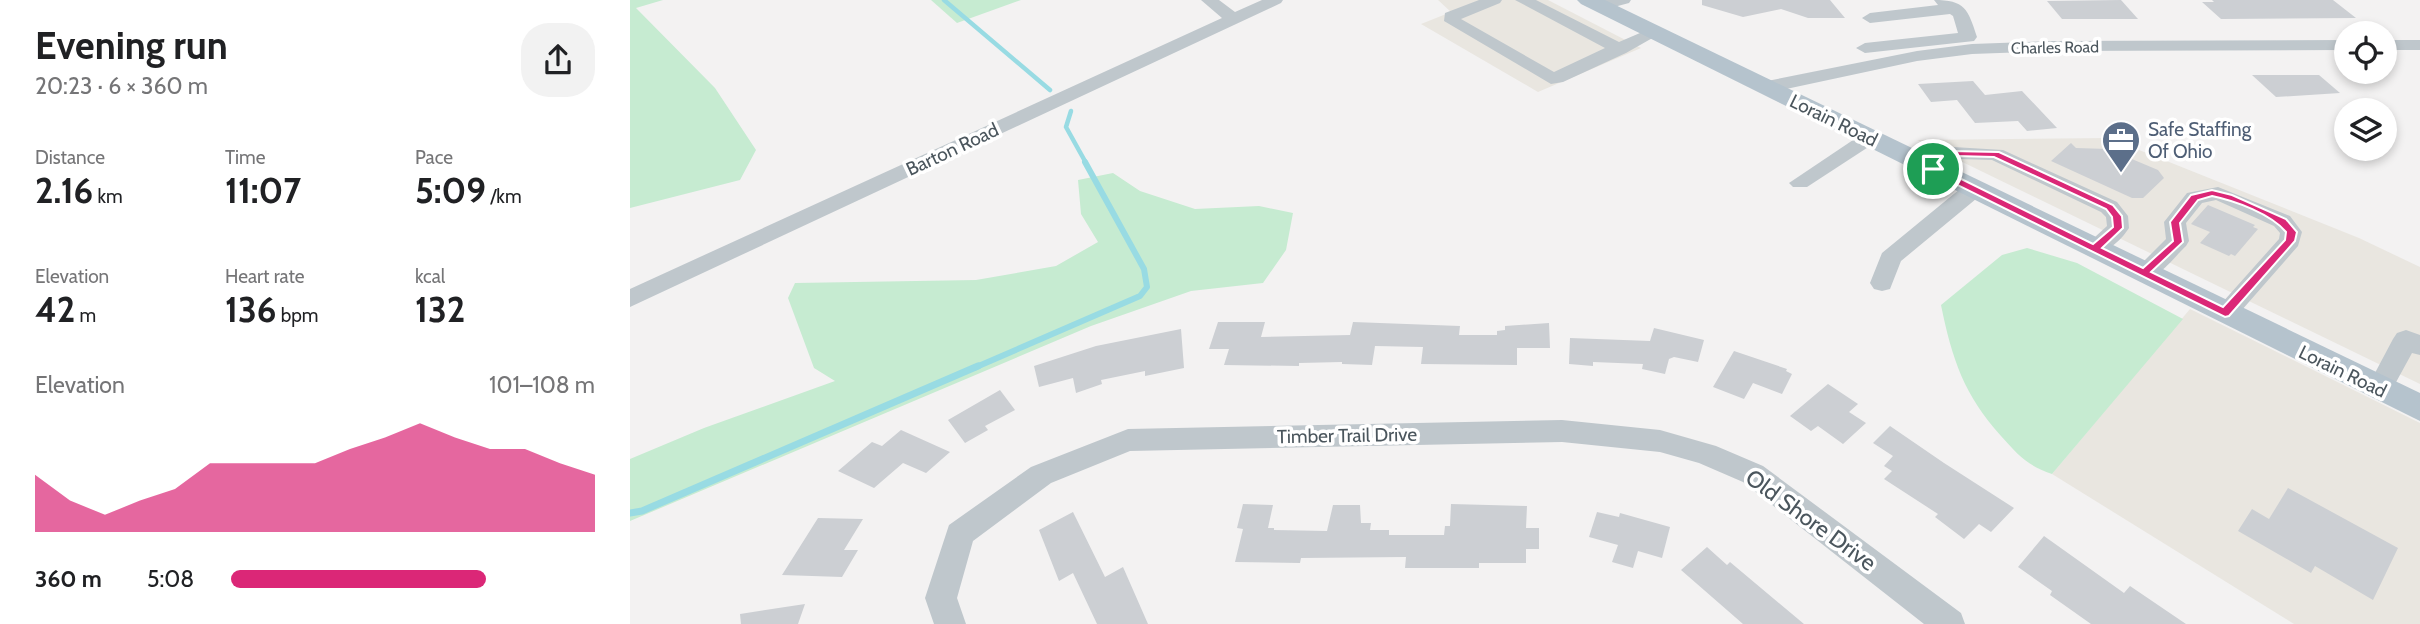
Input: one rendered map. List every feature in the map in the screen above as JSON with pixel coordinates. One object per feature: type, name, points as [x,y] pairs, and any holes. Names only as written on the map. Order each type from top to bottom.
[{"type":"main road","name":"Lorain Road","points":[[1603,2],[1654,32],[2420,408]]},
{"type":"street","points":[[1209,0],[1233,19]]},
{"type":"street","name":"Barton Road","points":[[630,299],[1275,0]]},
{"type":"street","points":[[1494,0],[1451,17],[1452,21],[1551,78],[1556,79],[1654,32]]},
{"type":"street","points":[[1523,0],[1620,49]]},
{"type":"street","points":[[1901,0],[1874,10],[1962,23]]},
{"type":"street","points":[[1852,35],[1962,23]]},
{"type":"street","name":"Charles Road","points":[[1768,87],[1908,50],[1962,23],[2334,44]]},
{"type":"street","points":[[2397,45],[2420,45]]},
{"type":"street","points":[[1866,48],[1908,50]]},
{"type":"street","points":[[1800,183],[1869,138]]},
{"type":"street","points":[[1933,169],[1953,153],[1996,154],[2109,207],[2117,216],[2118,228],[2094,248]]},
{"type":"street","points":[[1882,283],[1890,258],[1974,189]]},
{"type":"street","points":[[2144,273],[2178,242],[2175,222],[2194,198],[2218,193],[2282,221],[2291,232],[2290,241],[2225,313]]},
{"type":"street","points":[[2380,388],[2406,339],[2420,346]]},
{"type":"street","name":"Timber Trail Drive","points":[[950,624],[941,598],[960,534],[1041,475],[1128,440],[1562,431],[1660,442]]},
{"type":"street","name":"Old Shore Drive","points":[[1660,442],[1706,454],[1753,474],[1949,624]]},
{"type":"shaded area","points":[[1438,0],[1548,0],[1641,48],[1538,92],[1421,24],[1451,12]]},
{"type":"shaded area","points":[[2109,138],[2359,238],[2420,267],[2420,384],[1917,140]]},
{"type":"shaded area","points":[[2190,309],[2420,423],[2420,624],[2294,624],[2052,474]]},
{"type":"green space","points":[[630,0],[663,0],[636,8],[715,88],[756,150],[740,180],[630,208]]},
{"type":"green space","points":[[931,0],[1021,0],[957,23]]},
{"type":"green space","points":[[1113,173],[1140,191],[1195,209],[1259,206],[1293,213],[1286,250],[1263,283],[1191,291],[1091,326],[630,521],[630,459],[704,428],[835,381],[814,368],[788,298],[795,283],[976,280],[1056,266],[1098,242],[1081,214],[1078,180]]},
{"type":"green space","points":[[2027,248],[2077,263],[2183,319],[2052,474],[2018,454],[1978,406],[1955,359],[1941,305],[2002,255]]},
{"type":"building","points":[[1702,0],[1830,0],[1845,18],[1808,18],[1781,9],[1743,17],[1702,5]]},
{"type":"building","points":[[2121,0],[2138,19],[2062,19],[2047,1]]},
{"type":"building","points":[[2212,0],[2333,0],[2356,18],[2221,19],[2202,2],[2214,2]]},
{"type":"building","points":[[2252,75],[2319,75],[2340,93],[2276,97]]},
{"type":"building","points":[[1973,81],[1985,95],[2022,91],[2057,128],[2027,131],[2018,121],[1975,123],[1957,100],[1931,102],[1918,84]]},
{"type":"building","name":"Safe Staffing Of Ohio","points":[[2071,143],[2076,148],[2108,149],[2158,170],[2164,178],[2143,198],[2132,198],[2051,161]]},
{"type":"building","points":[[2208,205],[2255,225],[2253,227],[2258,229],[2235,256],[2200,243],[2210,232],[2191,224]]},
{"type":"building","points":[[1218,322],[1265,322],[1261,337],[1350,335],[1353,322],[1460,326],[1459,335],[1497,335],[1497,331],[1505,330],[1505,326],[1549,323],[1550,348],[1517,348],[1517,365],[1421,364],[1423,347],[1375,346],[1372,365],[1342,362],[1299,363],[1299,366],[1224,365],[1229,349],[1209,349]]},
{"type":"building","points":[[1654,328],[1704,340],[1698,362],[1674,357],[1669,359],[1665,374],[1642,369],[1643,364],[1569,364],[1570,338],[1650,341]]},
{"type":"building","points":[[1181,329],[1184,368],[1145,376],[1145,371],[1101,380],[1102,384],[1076,393],[1073,378],[1039,387],[1034,366],[1096,346]]},
{"type":"building","points":[[1734,351],[1787,369],[1786,371],[1792,374],[1782,394],[1753,383],[1744,399],[1713,387]]},
{"type":"building","points":[[1828,384],[1858,404],[1849,412],[1866,423],[1843,444],[1818,426],[1811,431],[1790,416]]},
{"type":"building","points":[[1000,390],[1015,410],[985,426],[988,430],[965,443],[948,420]]},
{"type":"building","points":[[1890,426],[2014,508],[1991,532],[1979,524],[1964,539],[1935,517],[1938,514],[1884,479],[1892,471],[1884,466],[1893,456],[1873,443]]},
{"type":"building","points":[[901,430],[950,452],[926,473],[903,463],[874,488],[838,471],[872,442],[882,446]]},
{"type":"building","points":[[2288,488],[2398,548],[2373,600],[2315,566],[2311,573],[2238,531],[2252,509],[2269,519]]},
{"type":"building","points":[[1243,504],[1273,505],[1268,528],[1274,530],[1327,531],[1333,505],[1360,505],[1361,523],[1371,523],[1370,530],[1389,530],[1389,535],[1444,535],[1445,526],[1450,526],[1451,504],[1527,506],[1526,528],[1539,528],[1539,549],[1526,549],[1526,563],[1479,563],[1479,568],[1405,568],[1406,557],[1301,558],[1300,563],[1235,562],[1243,529],[1237,528]]},
{"type":"building","points":[[1073,512],[1105,577],[1123,567],[1148,624],[1097,624],[1073,573],[1059,581],[1039,530]]},
{"type":"building","points":[[1597,512],[1619,517],[1620,513],[1670,527],[1662,558],[1638,551],[1633,568],[1612,562],[1618,545],[1589,537]]},
{"type":"building","points":[[818,518],[863,519],[844,550],[858,550],[842,577],[782,575]]},
{"type":"building","points":[[2044,536],[2124,593],[2130,586],[2186,624],[2091,624],[2050,595],[2052,591],[2018,567]]},
{"type":"building","points":[[1707,547],[1727,565],[1730,562],[1804,624],[1743,624],[1681,570]]},
{"type":"building","points":[[805,604],[798,624],[741,624],[740,614]]},
{"type":"waterway","points":[[944,0],[1050,90]]},
{"type":"waterway","points":[[1071,111],[1066,127],[1086,163]]},
{"type":"waterway","points":[[974,368],[1140,296],[1147,287],[1144,269],[1085,162]]},
{"type":"waterway","points":[[630,513],[642,511],[978,366]]},
{"type":"place","name":"Safe Staffing Of Ohio","points":[[2121,174]]},
{"type":"route","points":[[1953,153],[1996,154],[2109,207],[2117,216],[2118,228],[2094,248],[2144,273],[2178,242],[2175,222],[2194,198],[2212,193],[2229,197],[2282,221],[2291,232],[2290,241],[2225,313],[1933,169],[1953,153]]}]
